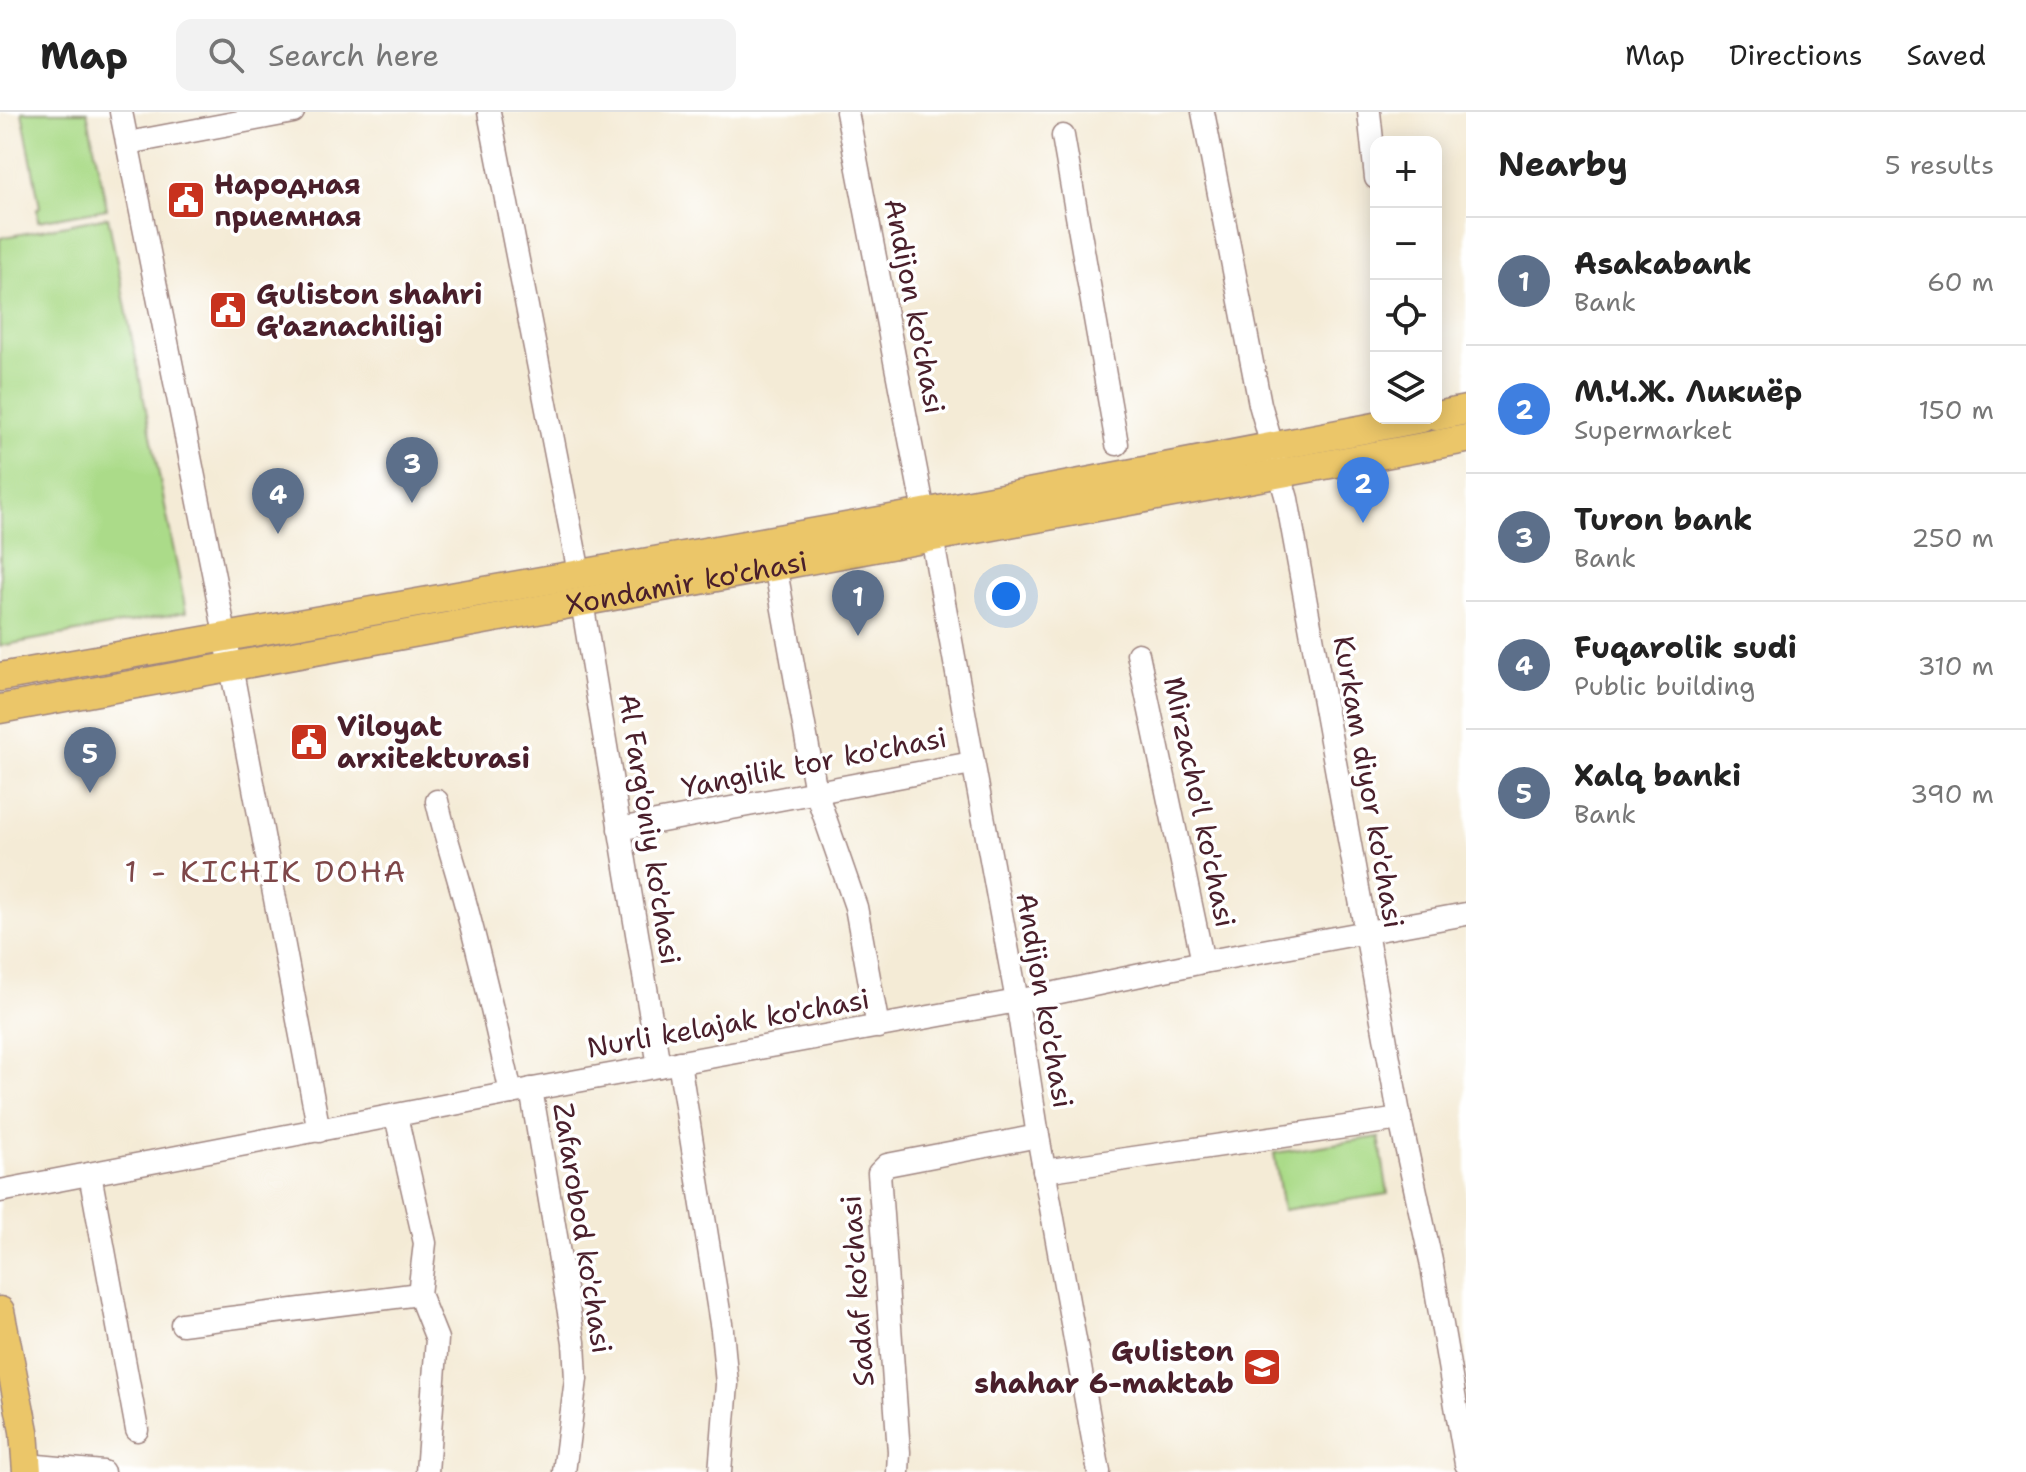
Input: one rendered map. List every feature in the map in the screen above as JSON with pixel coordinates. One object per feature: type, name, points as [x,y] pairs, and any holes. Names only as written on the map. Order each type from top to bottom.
[{"type":"main road","points":[[1442,415],[1466,410]]},
{"type":"main road","name":"Xondamir ko'chasi","points":[[0,709],[775,565],[928,525],[1272,445],[1389,424]]},
{"type":"main road","name":"Xondamir ko'chasi","points":[[0,677],[579,573],[1281,473],[1466,439]]},
{"type":"main road","points":[[0,1311],[24,1431],[27,1469]]},
{"type":"street","points":[[121,112],[232,666],[319,1131]]},
{"type":"street","points":[[128,143],[293,112]]},
{"type":"street","points":[[490,112],[579,573]]},
{"type":"street","name":"Andijon ko'chasi","points":[[847,112],[1017,1001],[1044,1171],[1099,1472]]},
{"type":"street","name":"Kurkam diyor ko'chasi","points":[[1203,112],[1260,404],[1281,473],[1400,1119],[1463,1421],[1466,1464]]},
{"type":"street","points":[[1369,112],[1372,136]]},
{"type":"street","points":[[1063,136],[1117,444]]},
{"type":"street","points":[[775,565],[816,792],[856,907],[878,1027]]},
{"type":"street","name":"Al Farg'oniy ko'chasi","points":[[582,602],[619,829],[669,1064],[723,1344],[727,1384],[720,1472]]},
{"type":"street","name":"Mirzacho'l ko'chasi","points":[[1138,654],[1203,962]]},
{"type":"street","name":"Yangilik tor ko'chasi","points":[[619,829],[972,763]]},
{"type":"street","name":"Zafarobod ko'chasi","points":[[437,801],[489,993],[521,1091],[574,1342],[576,1379],[564,1472]]},
{"type":"street","name":"Nurli kelajak ko'chasi","points":[[0,1191],[1466,914]]},
{"type":"street","points":[[396,1116],[425,1243],[419,1294],[437,1339],[427,1472]]},
{"type":"street","points":[[1044,1171],[1400,1119]]},
{"type":"street","name":"Sadaf ko'chasi","points":[[898,1472],[879,1173],[887,1165],[1038,1136]]},
{"type":"street","points":[[90,1174],[137,1430]]},
{"type":"street","points":[[182,1324],[419,1294]]},
{"type":"street","points":[[27,1469],[103,1472]]},
{"type":"green space","points":[[22,112],[87,112],[107,209],[38,221],[37,209],[40,207]]},
{"type":"green space","points":[[108,217],[186,612],[0,646],[0,238]]},
{"type":"green space","points":[[1379,1137],[1388,1194],[1283,1210],[1274,1153]]},
{"type":"place","name":"Народная приемная","points":[[186,200]]},
{"type":"place","name":"Guliston shahri G'aznachiligi","points":[[228,310]]},
{"type":"place","name":"Turon bank","points":[[412,503]]},
{"type":"place","name":"М.Ч.Ж. Ликиёр","points":[[1363,523]]},
{"type":"place","name":"Fuqarolik sudi","points":[[278,534]]},
{"type":"place","name":"Asakabank","points":[[858,636]]},
{"type":"place","name":"Viloyat arxitekturasi","points":[[309,742]]},
{"type":"place","name":"Xalq banki","points":[[90,793]]},
{"type":"place","name":"Guliston shahar 6-maktab","points":[[1262,1367]]},
{"type":"district","name":"1 - KICHIK DOHA","points":[[266,872]]}]
